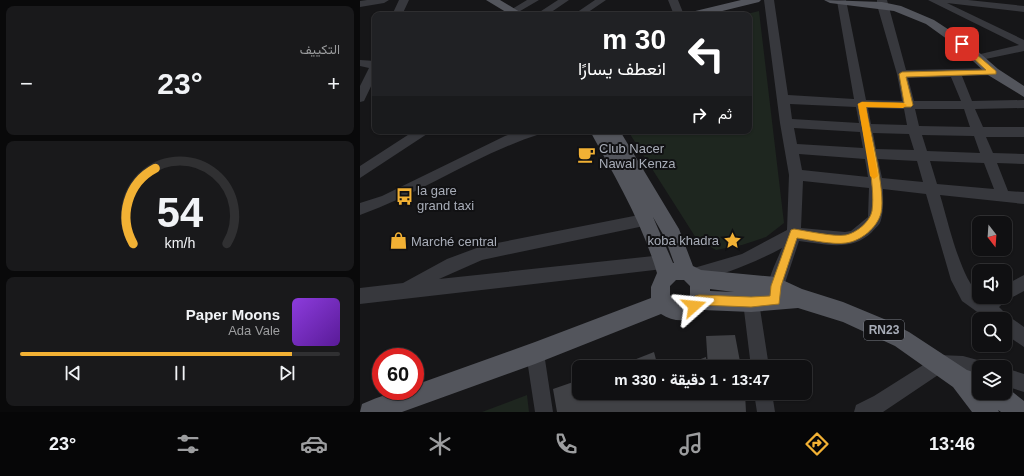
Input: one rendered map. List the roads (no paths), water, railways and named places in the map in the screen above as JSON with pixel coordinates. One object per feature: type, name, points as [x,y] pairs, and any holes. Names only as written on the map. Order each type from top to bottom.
[{"type":"main road","points":[[479,0],[507,12]]},
{"type":"main road","points":[[704,12],[755,0]]},
{"type":"main road","points":[[496,1],[510,12]]},
{"type":"main road","points":[[836,1],[882,2],[930,22],[956,39],[993,72],[1024,92]]},
{"type":"main road","points":[[599,134],[644,220],[665,269],[660,292],[664,304],[678,311],[686,310],[694,306],[699,300],[701,293],[672,235],[614,134]]},
{"type":"main road","name":"RN23","points":[[665,269],[798,298],[843,312],[877,326],[939,364],[972,377]]},
{"type":"main road","name":"RN23","points":[[699,300],[751,302],[775,293]]},
{"type":"main road","points":[[370,412],[404,406],[535,353],[664,304]]},
{"type":"main road","name":"RN23","points":[[976,400],[988,412]]},
{"type":"main road","points":[[1004,400],[1019,412]]},
{"type":"street","points":[[360,4],[384,0]]},
{"type":"street","points":[[398,12],[404,0]]},
{"type":"street","points":[[515,12],[534,0]]},
{"type":"street","points":[[545,12],[564,0]]},
{"type":"street","points":[[583,12],[601,0]]},
{"type":"street","points":[[673,0],[678,12]]},
{"type":"street","points":[[769,0],[786,123],[796,175],[794,234],[775,293]]},
{"type":"street","points":[[933,0],[1024,44]]},
{"type":"street","points":[[942,0],[1024,9]]},
{"type":"street","points":[[692,275],[741,261],[794,234],[845,239],[854,237],[874,220],[876,211],[876,184],[862,104],[836,1]]},
{"type":"street","points":[[882,2],[902,74],[914,130],[959,280],[968,296],[992,312]]},
{"type":"street","points":[[976,58],[1003,51],[1024,48]]},
{"type":"street","points":[[360,63],[372,65]]},
{"type":"street","points":[[360,98],[372,72]]},
{"type":"street","points":[[902,74],[993,72]]},
{"type":"street","points":[[956,74],[1003,196]]},
{"type":"street","points":[[783,99],[862,104],[909,105],[969,106],[1024,104]]},
{"type":"street","points":[[786,123],[978,133],[1024,132]]},
{"type":"street","points":[[360,172],[418,134]]},
{"type":"street","points":[[360,209],[386,200],[509,139],[526,134]]},
{"type":"street","points":[[790,148],[870,154],[1024,159]]},
{"type":"street","points":[[796,175],[932,190],[1024,198]]},
{"type":"street","points":[[403,293],[443,268],[463,258],[482,252],[644,220]]},
{"type":"street","points":[[360,296],[665,269]]},
{"type":"street","points":[[1012,289],[1024,283]]},
{"type":"street","points":[[751,302],[759,360]]},
{"type":"street","points":[[986,307],[990,304]]},
{"type":"street","points":[[1012,329],[1024,338]]},
{"type":"street","points":[[535,353],[544,412]]},
{"type":"street","points":[[863,412],[881,403],[939,364]]},
{"type":"street","points":[[1012,379],[1024,383]]},
{"type":"street","points":[[764,400],[766,412]]},
{"type":"place","name":"Club Nacer Nawal Kenza","points":[[586,155]]},
{"type":"place","name":"la gare grand taxi","points":[[404,197]]},
{"type":"place","name":"koba khadra","points":[[732,240]]},
{"type":"place","name":"Marché central","points":[[398,241]]}]
